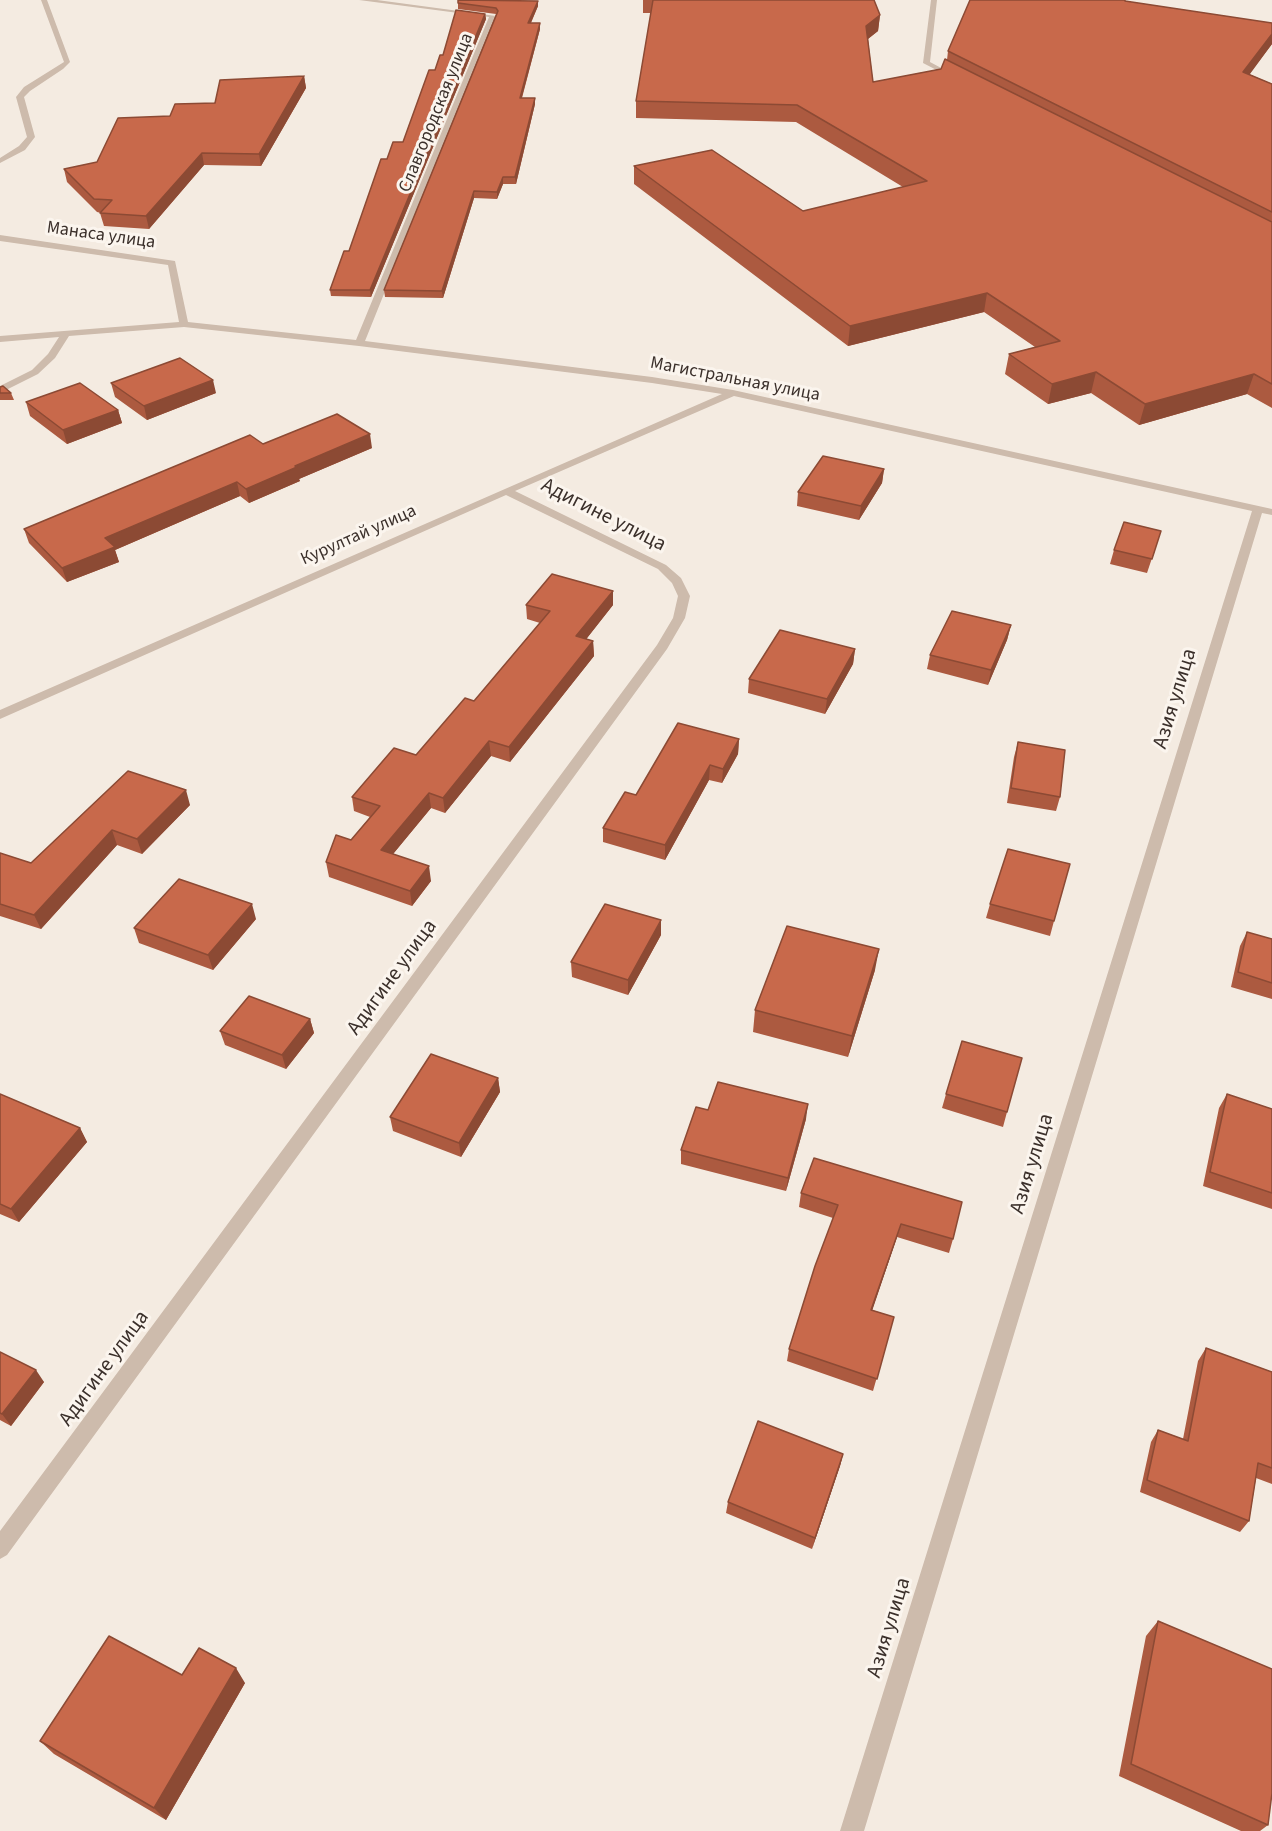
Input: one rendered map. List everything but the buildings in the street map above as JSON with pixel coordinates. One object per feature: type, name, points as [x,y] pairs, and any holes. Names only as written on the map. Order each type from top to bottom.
[{"type":"street","points":[[0,161],[29,142],[31,137],[20,97],[67,62],[44,0]]},
{"type":"street","name":"Славгородская улица","points":[[359,343],[493,16],[362,0]]},
{"type":"street","points":[[934,0],[926,63],[968,85]]},
{"type":"street","name":"Манаса улица","points":[[0,238],[172,263],[184,324]]},
{"type":"street","name":"Магистральная улица","points":[[0,339],[184,324],[359,343],[652,380],[733,393],[1265,511]]},
{"type":"street","points":[[0,390],[35,372],[52,356],[65,335]]},
{"type":"street","name":"Курултай улица","points":[[0,715],[733,393]]},
{"type":"street","name":"Адигине улица","points":[[0,1548],[663,646],[680,618],[684,596],[677,581],[662,567],[506,491]]},
{"type":"street","name":"Азия улица","points":[[852,1831],[1265,511]]}]
